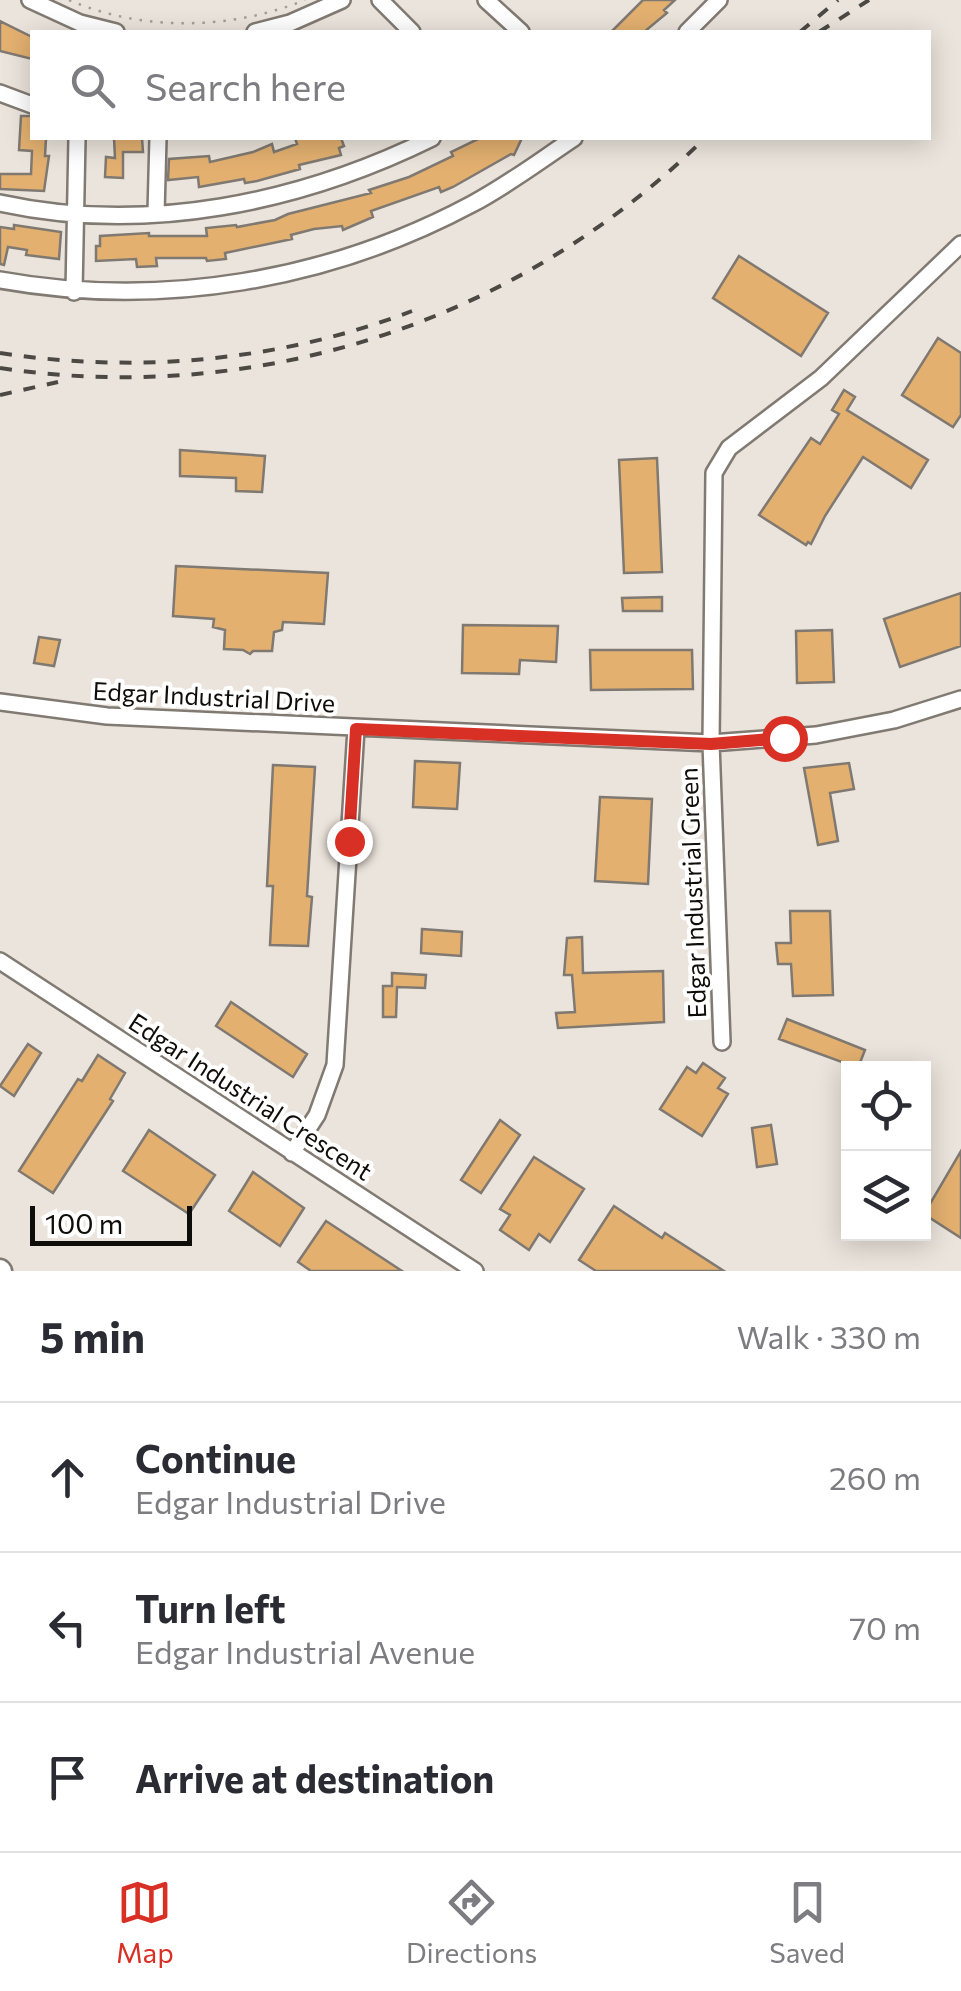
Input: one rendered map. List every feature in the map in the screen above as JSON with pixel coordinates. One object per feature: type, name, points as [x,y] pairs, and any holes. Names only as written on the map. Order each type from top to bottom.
[{"type":"street","points":[[30,0],[79,29]]},
{"type":"street","points":[[263,30],[290,23],[342,0]]},
{"type":"street","points":[[380,0],[410,30]]},
{"type":"street","points":[[486,0],[519,30]]},
{"type":"street","points":[[689,30],[716,1]]},
{"type":"street","points":[[0,93],[30,104]]},
{"type":"street","points":[[74,292],[76,140]]},
{"type":"street","points":[[156,213],[158,140]]},
{"type":"street","points":[[0,203],[76,212],[156,213],[216,207],[285,194],[384,161],[428,140]]},
{"type":"street","points":[[0,280],[74,292],[220,286],[357,254],[476,202],[571,140]]},
{"type":"street","name":"Edgar Industrial Green","points":[[722,1042],[711,744],[714,473],[729,448],[822,378],[961,244]]},
{"type":"street","name":"Edgar Industrial Drive","points":[[0,702],[107,716],[711,744],[816,735],[894,720],[961,700]]},
{"type":"street","points":[[292,1153],[317,1115],[335,1065],[356,729]]},
{"type":"street","name":"Edgar Industrial Crescent","points":[[0,962],[475,1271]]},
{"type":"path","points":[[69,0],[140,20],[194,24],[240,18],[305,0]]},
{"type":"building","points":[[643,0],[675,0],[664,10],[667,13],[646,30],[613,30]]},
{"type":"building","points":[[0,21],[30,36],[30,58],[0,51]]},
{"type":"building","points":[[21,116],[30,116],[30,140],[46,140],[45,156],[49,156],[44,191],[0,189],[0,174],[31,174],[32,151],[19,150]]},
{"type":"building","points":[[114,140],[142,140],[143,152],[123,152],[123,178],[105,177],[106,157],[115,158]]},
{"type":"building","points":[[296,140],[342,140],[344,146],[339,148],[341,155],[257,181],[245,183],[244,179],[199,187],[198,177],[168,180],[169,159],[209,156],[210,162],[272,144],[274,152],[297,144]]},
{"type":"building","points":[[476,140],[521,140],[514,155],[453,187],[441,192],[439,187],[371,211],[373,217],[343,230],[342,226],[314,229],[291,235],[292,239],[225,253],[226,259],[156,258],[157,266],[137,267],[136,259],[96,261],[100,236],[207,236],[206,228],[275,220],[371,193],[369,190],[453,156],[451,152]]},
{"type":"building","points":[[14,225],[61,232],[59,259],[26,255],[27,250],[8,247],[4,265],[0,264],[0,227],[14,229]]},
{"type":"building","points":[[739,256],[828,313],[801,356],[713,298]]},
{"type":"building","points":[[938,338],[961,353],[961,415],[953,427],[902,395]]},
{"type":"building","points":[[844,390],[855,397],[847,410],[928,460],[911,488],[863,457],[811,544],[806,545],[759,515],[811,438],[820,444],[839,414],[832,410]]},
{"type":"building","points":[[180,450],[265,456],[262,492],[236,491],[236,478],[180,476]]},
{"type":"building","points":[[657,458],[662,572],[624,573],[619,460]]},
{"type":"building","points":[[176,566],[328,573],[324,624],[283,622],[282,630],[274,632],[272,651],[250,654],[224,649],[225,630],[213,627],[214,619],[173,616]]},
{"type":"building","points":[[961,593],[961,646],[900,667],[884,619]]},
{"type":"building","points":[[662,597],[662,611],[623,611],[622,598]]},
{"type":"building","points":[[463,625],[558,626],[556,662],[520,660],[519,674],[462,673]]},
{"type":"building","points":[[832,630],[834,682],[797,683],[796,631]]},
{"type":"building","points":[[39,637],[60,640],[54,666],[34,663]]},
{"type":"building","points":[[590,650],[692,650],[693,689],[591,690]]},
{"type":"building","points":[[415,761],[460,763],[457,809],[413,807]]},
{"type":"building","points":[[849,763],[854,789],[830,793],[838,841],[818,845],[804,768]]},
{"type":"building","points":[[273,765],[315,767],[308,946],[270,945],[273,886],[267,886]]},
{"type":"building","points":[[600,797],[652,799],[648,884],[595,881]]},
{"type":"building","points":[[790,911],[830,911],[833,995],[793,996],[791,964],[778,964],[776,943],[791,943]]},
{"type":"building","points":[[422,929],[462,932],[461,956],[421,953]]},
{"type":"building","points":[[582,937],[583,973],[663,971],[664,1022],[558,1028],[556,1013],[575,1012],[572,975],[564,975],[567,938]]},
{"type":"building","points":[[392,973],[426,975],[425,988],[397,987],[396,1017],[383,1017],[383,986],[392,986]]},
{"type":"building","points":[[231,1002],[307,1054],[293,1077],[216,1026]]},
{"type":"building","points":[[787,1019],[865,1050],[861,1061],[841,1062],[779,1039]]},
{"type":"building","points":[[28,1044],[41,1053],[14,1096],[0,1086]]},
{"type":"building","points":[[98,1055],[125,1073],[110,1099],[113,1101],[53,1193],[19,1171],[78,1079],[82,1081]]},
{"type":"building","points":[[703,1063],[725,1078],[718,1088],[728,1094],[702,1136],[660,1109],[687,1067],[696,1073]]},
{"type":"building","points":[[500,1120],[520,1135],[481,1193],[461,1180]]},
{"type":"building","points":[[771,1125],[777,1164],[757,1167],[752,1128]]},
{"type":"building","points":[[149,1130],[215,1175],[189,1214],[123,1171]]},
{"type":"building","points":[[961,1151],[961,1238],[931,1219],[931,1202]]},
{"type":"building","points":[[534,1157],[584,1189],[550,1242],[539,1234],[529,1250],[500,1230],[510,1215],[500,1209]]},
{"type":"building","points":[[253,1172],[304,1208],[280,1246],[229,1211]]},
{"type":"building","points":[[614,1206],[662,1238],[665,1233],[724,1271],[596,1271],[579,1260]]},
{"type":"building","points":[[326,1221],[402,1271],[311,1271],[298,1262]]},
{"type":"railway","points":[[802,30],[838,0]]},
{"type":"railway","points":[[822,30],[869,0]]},
{"type":"railway","points":[[0,368],[97,377],[193,374],[288,361],[380,336],[468,301],[553,257],[632,202],[703,140]]},
{"type":"railway","points":[[0,353],[104,362],[209,359],[312,342],[412,311]]},
{"type":"railway","points":[[0,395],[58,382]]},
{"type":"route","points":[[349,841],[356,729],[711,744],[784,738]]}]
